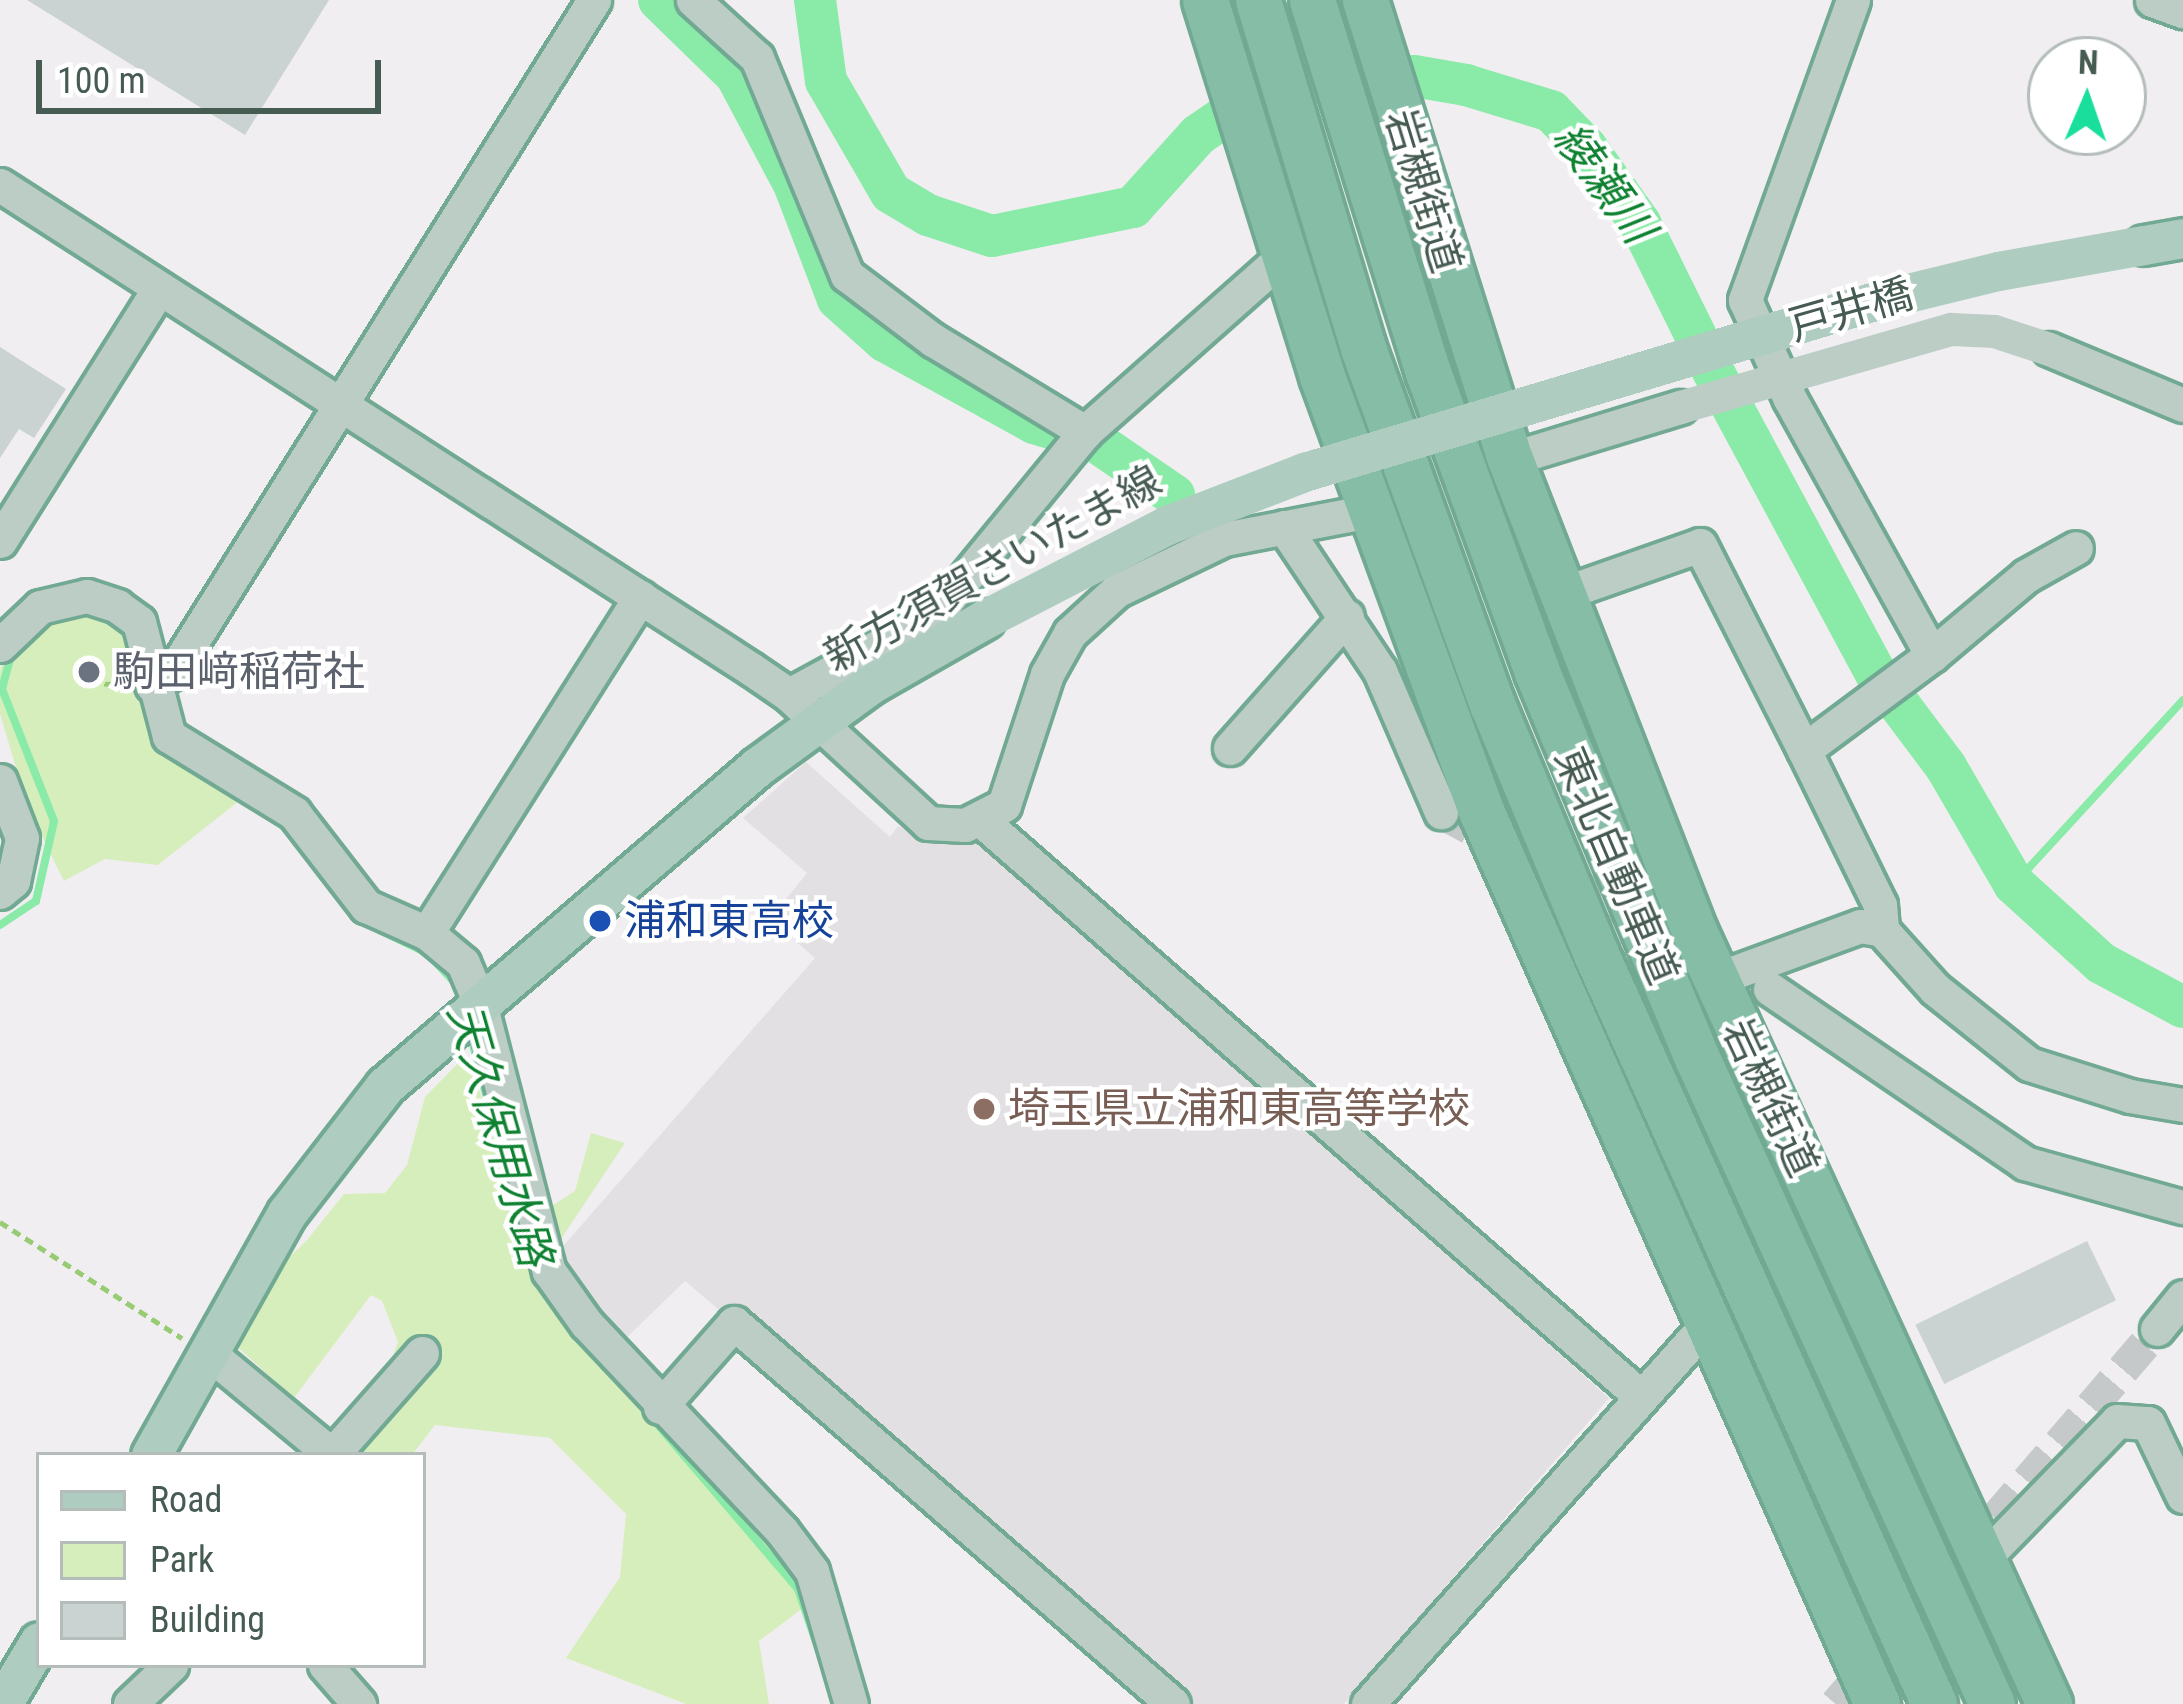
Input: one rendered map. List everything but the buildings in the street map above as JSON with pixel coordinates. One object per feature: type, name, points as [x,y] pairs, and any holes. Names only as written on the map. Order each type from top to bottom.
[{"type":"highway","name":"東北自動車道","points":[[1314,6],[1386,244],[1496,562],[1618,875],[1992,1704]]},
{"type":"highway","name":"東北自動車道","points":[[1260,7],[1327,233],[1434,551],[1492,704],[1596,954],[1934,1704]]},
{"type":"highway","name":"岩槻街道","points":[[1368,8],[1460,309],[1561,593],[1716,979],[2048,1704]]},
{"type":"highway","points":[[1208,9],[1277,238],[1369,511],[1482,812],[1877,1704]]},
{"type":"main road","name":"新方須賀さいたま線","points":[[153,1452],[316,1169],[385,1086],[704,810],[804,708],[1167,525],[1304,472],[1919,289],[2183,238]]},
{"type":"main road","points":[[2,1704],[36,1647]]},
{"type":"street","points":[[142,683],[173,672],[594,0]]},
{"type":"street","points":[[693,0],[757,58],[847,275],[933,340],[1085,432]]},
{"type":"street","points":[[1852,0],[1745,300],[1790,398],[1932,656]]},
{"type":"street","points":[[2152,0],[2183,11]]},
{"type":"street","points":[[0,185],[640,597],[804,708],[928,823],[949,827],[981,820],[1004,805],[1047,674],[1070,633],[1116,591],[1224,539],[1369,511]]},
{"type":"street","points":[[804,708],[934,616],[1085,432],[1277,238]]},
{"type":"street","points":[[0,541],[159,290]]},
{"type":"street","name":"戸井橋","points":[[1510,459],[1951,329],[1994,331],[2049,349],[2183,405]]},
{"type":"street","points":[[1285,527],[1380,671],[1441,812]]},
{"type":"street","points":[[1561,593],[1700,545],[1880,905],[1882,930],[1935,989],[2030,1064],[2130,1096],[2183,1106]]},
{"type":"street","points":[[1804,750],[1856,716],[2026,576],[2076,548]]},
{"type":"street","points":[[0,645],[40,607],[87,596],[117,605],[139,622],[142,683],[169,736],[294,813],[366,906],[427,933],[463,963],[480,1003],[549,1271],[586,1323],[782,1531],[812,1571],[851,1704]]},
{"type":"street","points":[[427,933],[640,597]]},
{"type":"street","points":[[1230,748],[1347,616]]},
{"type":"street","points":[[0,781],[22,838],[14,881],[0,892]]},
{"type":"street","points":[[981,820],[1639,1395]]},
{"type":"street","points":[[1716,979],[1860,926],[1882,930]]},
{"type":"street","points":[[1770,989],[2025,1163],[2183,1207]]},
{"type":"street","points":[[2157,1329],[2183,1297]]},
{"type":"street","points":[[660,1406],[734,1323],[1173,1704]]},
{"type":"street","points":[[1368,1704],[1707,1324]]},
{"type":"street","points":[[335,1452],[422,1353]]},
{"type":"street","points":[[210,1354],[328,1452]]},
{"type":"street","points":[[1981,1561],[2116,1420],[2148,1423],[2183,1496]]},
{"type":"street","points":[[130,1704],[168,1668]]},
{"type":"street","points":[[328,1668],[359,1704]]},
{"type":"path","points":[[91,676],[106,684],[142,683]]},
{"type":"path","points":[[0,1222],[122,1304],[210,1354]]},
{"type":"shaded area","name":"埼玉県立浦和東高等学校","points":[[806,762],[890,837],[898,826],[929,843],[984,839],[1609,1398],[1344,1704],[1184,1704],[685,1281],[618,1346],[551,1260],[815,958],[770,919],[807,873],[743,818]]},
{"type":"green space","points":[[74,604],[127,621],[163,738],[249,793],[158,865],[105,859],[64,881],[28,808],[0,714],[0,670],[7,646]]},
{"type":"green space","points":[[466,1055],[528,1221],[575,1191],[591,1133],[625,1143],[551,1254],[815,1599],[759,1641],[769,1704],[686,1704],[566,1658],[620,1577],[626,1514],[550,1438],[435,1425],[414,1452],[322,1452],[388,1369],[398,1342],[382,1301],[371,1295],[294,1398],[235,1345],[255,1290],[307,1240],[344,1194],[385,1193],[407,1165],[425,1097]]},
{"type":"waterway","points":[[659,0],[736,75],[794,184],[838,299],[885,341],[1034,423],[1095,441],[1174,495]]},
{"type":"waterway","name":"綾瀬川","points":[[815,0],[826,81],[891,193],[928,215],[992,236],[1133,207],[1198,135],[1269,86],[1414,76],[1466,85],[1551,111],[1586,147],[1640,223],[1713,371],[1877,675],[1946,767],[2014,884],[2101,963],[2183,1007]]},
{"type":"waterway","name":"天久保用水路","points":[[0,925],[36,901],[54,821],[2,689],[13,648]]},
{"type":"waterway","points":[[2014,884],[2183,700]]},
{"type":"waterway","name":"天久保用水路","points":[[379,930],[427,953],[458,986]]},
{"type":"waterway","name":"天久保用水路","points":[[469,1030],[508,1178]]},
{"type":"waterway","name":"天久保用水路","points":[[652,1418],[798,1589],[821,1657]]},
{"type":"tunnel","points":[[1441,812],[1645,922]]},
{"type":"tunnel","points":[[1836,1704],[2157,1329]]},
{"type":"place","name":"駒田﨑稲荷社","points":[[89,672]]},
{"type":"place","name":"浦和東高校","points":[[600,921]]},
{"type":"place","name":"埼玉県立浦和東高等学校","points":[[984,1109]]}]
